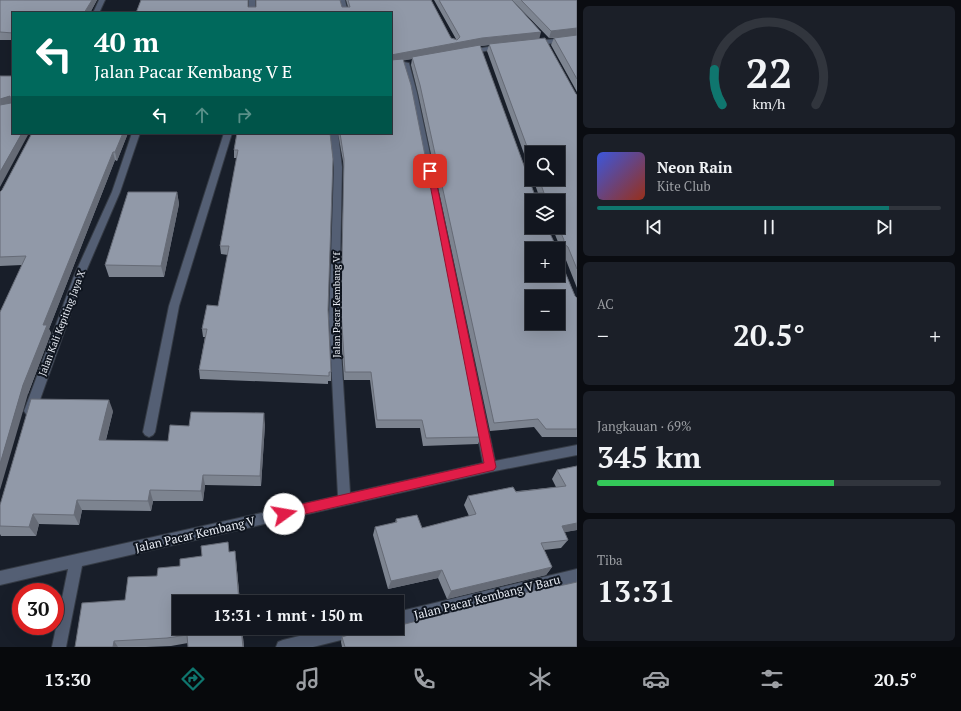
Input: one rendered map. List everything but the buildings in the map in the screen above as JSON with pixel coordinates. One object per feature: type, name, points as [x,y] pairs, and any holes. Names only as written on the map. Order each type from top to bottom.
[{"type":"street","points":[[96,12],[102,0]]},
{"type":"street","points":[[252,0],[252,12]]},
{"type":"street","points":[[342,0],[345,12]]},
{"type":"street","points":[[530,43],[542,39],[577,39]]},
{"type":"street","points":[[542,39],[548,48]]},
{"type":"street","points":[[461,53],[482,53],[509,46]]},
{"type":"street","points":[[406,63],[414,93],[490,467]]},
{"type":"street","name":"Jalan Kali Kepiting Jaya X","points":[[26,425],[40,379],[79,276],[116,192],[136,134]]},
{"type":"street","points":[[149,432],[174,306],[228,134]]},
{"type":"street","name":"Jalan Pacar Kembang Vf","points":[[334,134],[338,167],[334,319],[344,500]]},
{"type":"street","name":"Jalan Pacar Kembang V","points":[[0,578],[490,467],[577,450]]},
{"type":"street","points":[[59,647],[76,561]]},
{"type":"street","name":"Jalan Pacar Kembang V Baru","points":[[404,617],[577,576]]},
{"type":"street","points":[[283,647],[332,635]]},
{"type":"route","points":[[284,514],[490,467],[430,171]]}]
